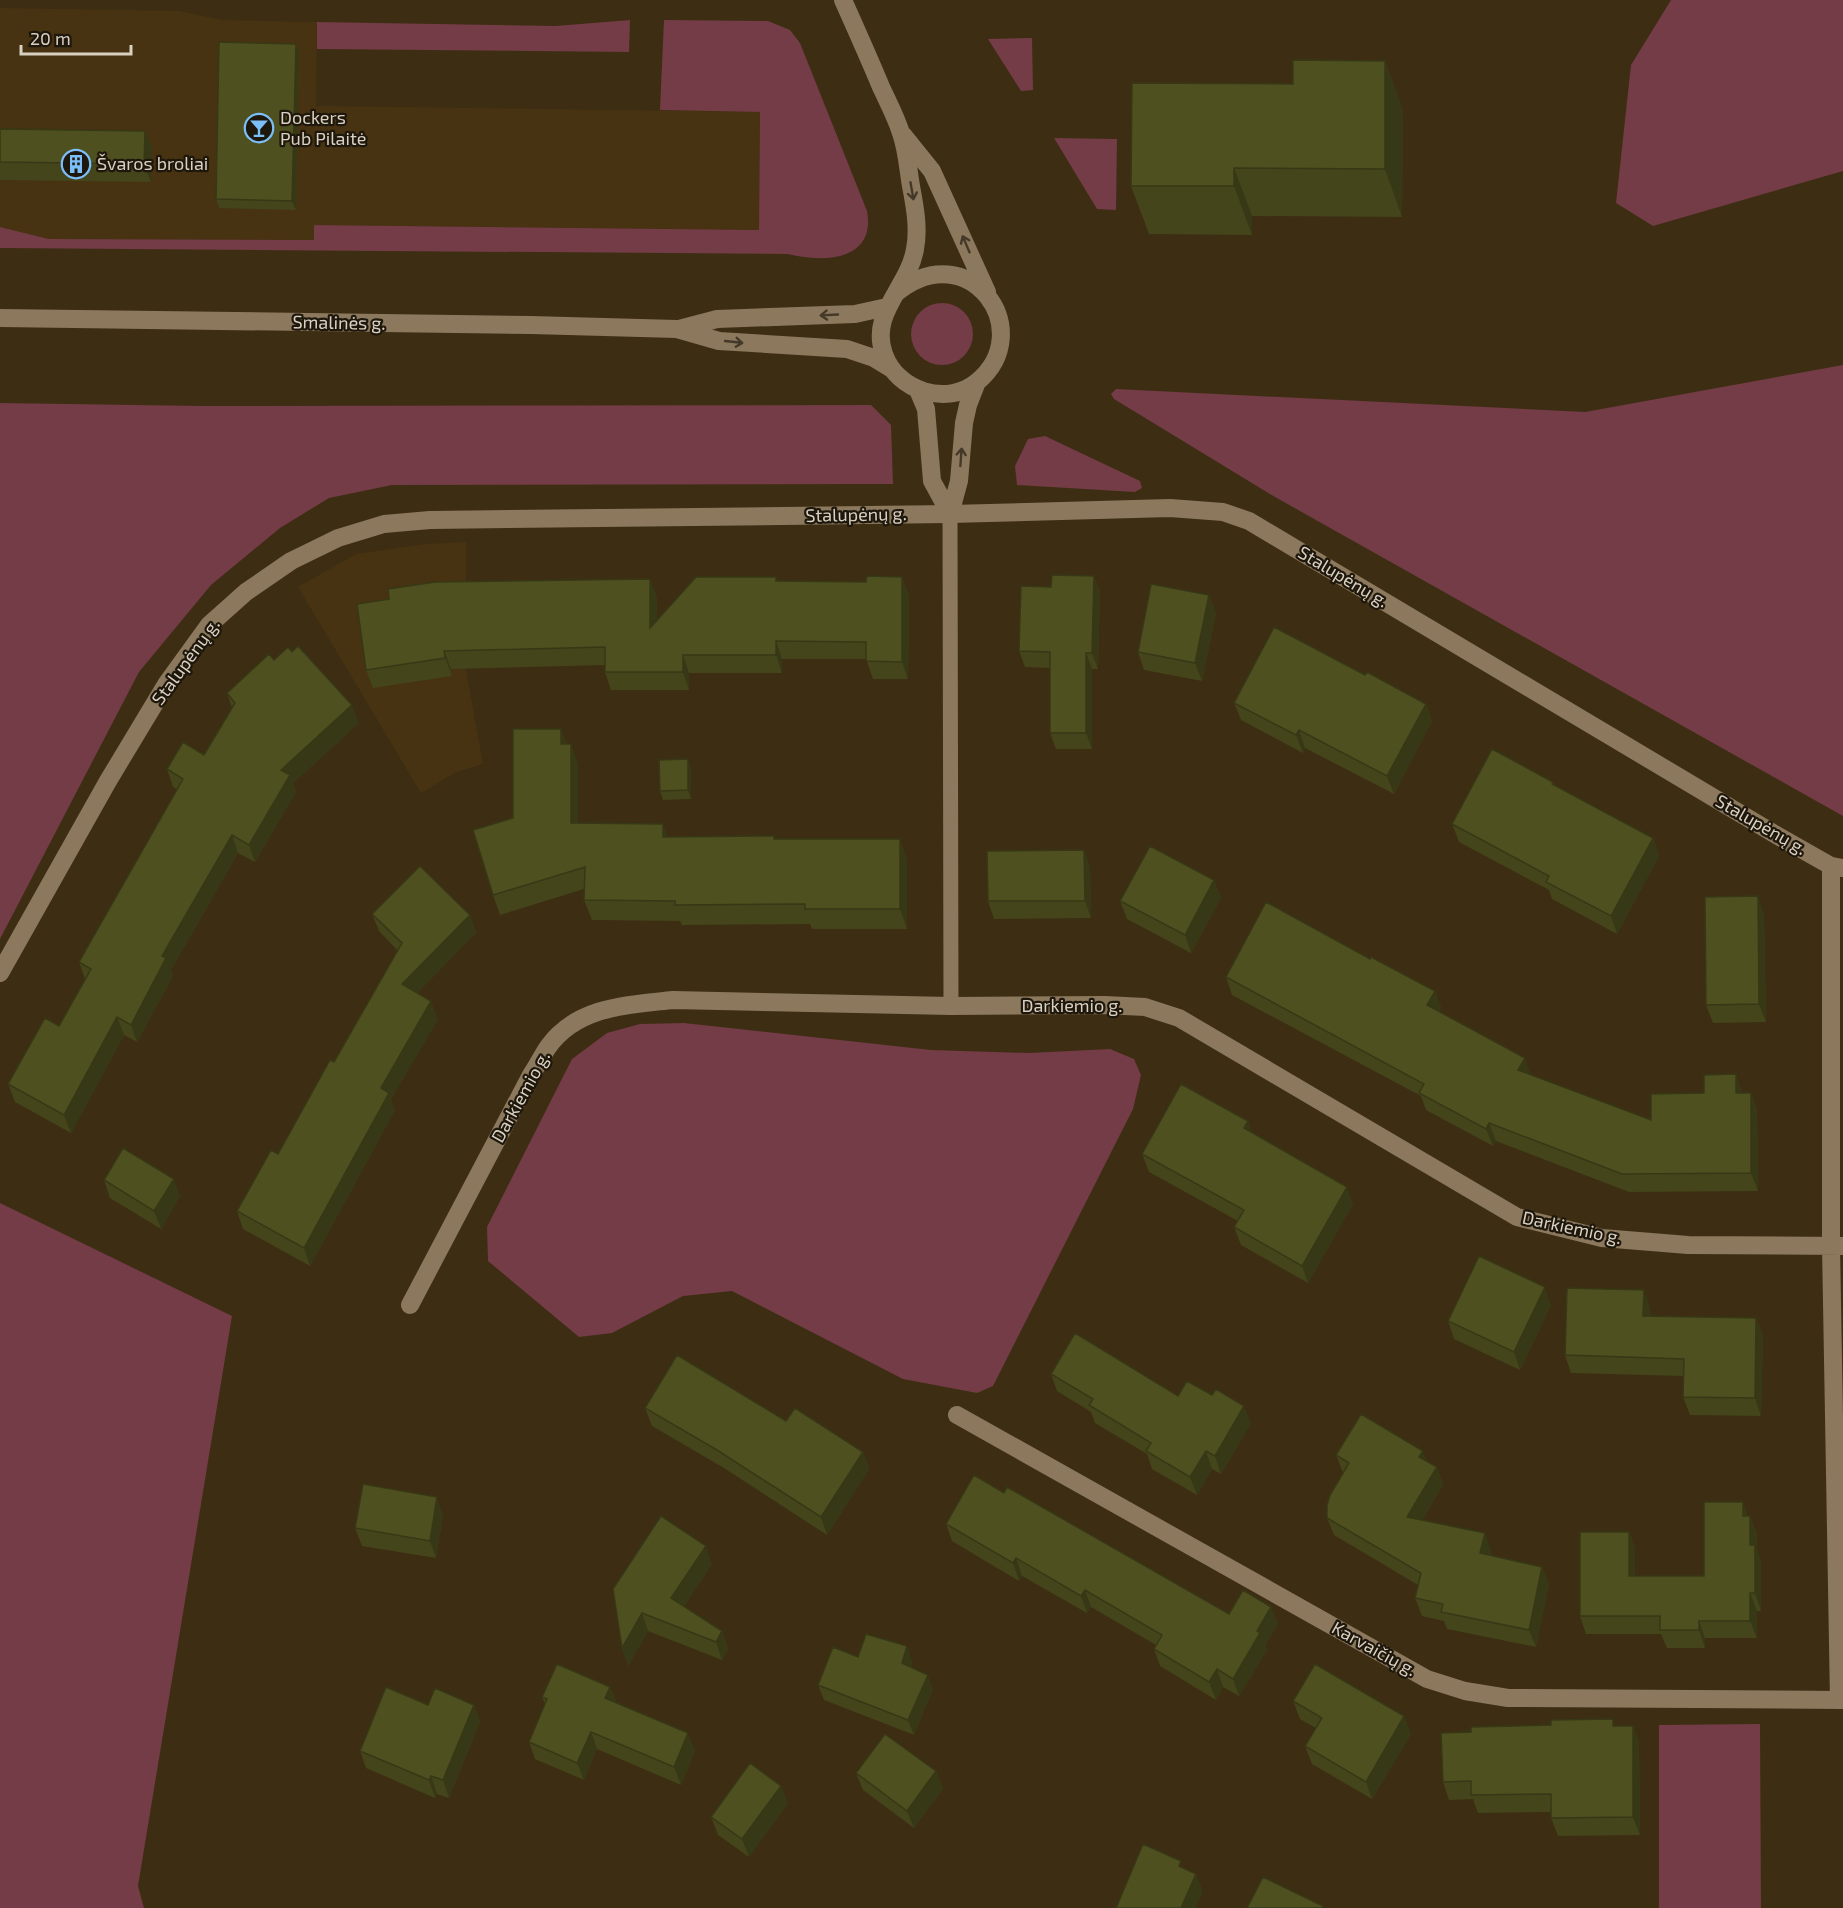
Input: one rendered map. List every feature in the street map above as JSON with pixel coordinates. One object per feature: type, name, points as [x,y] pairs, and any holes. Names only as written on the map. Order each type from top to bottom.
[{"type":"street","points":[[843,0],[902,134],[917,224],[915,250],[909,271],[891,300],[881,322],[880,339],[884,355],[892,369],[903,381],[918,390],[933,394],[948,394],[963,390],[977,382],[990,368],[999,351],[1001,332],[998,314],[932,171],[902,134]]},
{"type":"street","points":[[891,300],[909,283],[923,276],[942,273],[960,277],[976,285],[989,298]]},
{"type":"street","name":"Smalinės g.","points":[[677,329],[717,319],[855,314],[891,300]]},
{"type":"street","name":"Smalinės g.","points":[[0,318],[677,329],[718,341],[847,349],[874,358],[892,369]]},
{"type":"street","points":[[950,514],[959,481],[968,405],[977,382]]},
{"type":"street","points":[[918,390],[926,409],[932,481],[950,514]]},
{"type":"street","name":"Stalupėnų g.","points":[[0,973],[161,693],[209,625],[246,592],[291,561],[338,538],[384,524],[430,520],[1179,509],[1223,512],[1249,521],[1837,867]]},
{"type":"street","points":[[1837,867],[1837,1246],[1841,1700]]},
{"type":"street","name":"Darkiemio g.","points":[[410,1305],[549,1045],[568,1027],[593,1012],[673,1000],[951,1006],[1144,1007],[1179,1018],[1517,1217],[1602,1238],[1688,1245],[1837,1246]]},
{"type":"street","name":"Karvaičių g.","points":[[957,1415],[1426,1679],[1465,1691],[1508,1698],[1841,1700]]},
{"type":"lane","points":[[950,514],[951,1006]]},
{"type":"shaded area","points":[[1671,0],[1843,0],[1843,171],[1653,226],[1616,203],[1631,65]]},
{"type":"shaded area","points":[[0,8],[179,11],[223,20],[317,22],[316,106],[760,112],[759,230],[315,225],[314,240],[49,239],[0,227]]},
{"type":"shaded area","points":[[630,20],[629,52],[317,49],[317,22],[556,26]]},
{"type":"shaded area","points":[[664,20],[768,21],[790,30],[800,43],[867,211],[868,228],[864,240],[855,249],[844,255],[817,258],[788,254],[0,248],[0,227],[49,239],[314,240],[314,225],[759,230],[760,112],[660,110]]},
{"type":"shaded area","points":[[1032,38],[1033,90],[1021,91],[988,39]]},
{"type":"shaded area","points":[[1054,138],[1117,139],[1116,210],[1097,209]]},
{"type":"shaded area","points":[[942,303],[954,305],[964,312],[971,322],[973,334],[971,346],[964,356],[954,363],[942,365],[930,363],[920,356],[913,346],[911,334],[913,322],[920,312],[930,305]]},
{"type":"shaded area","points":[[1843,365],[1843,816],[1275,497],[1114,399],[1111,394],[1116,389],[1585,412]]},
{"type":"shaded area","points":[[0,403],[204,406],[871,405],[891,425],[893,484],[392,485],[329,498],[280,528],[211,585],[139,672],[0,939]]},
{"type":"shaded area","points":[[1045,436],[1140,481],[1142,488],[1135,492],[1017,485],[1015,466],[1028,439]]},
{"type":"shaded area","points":[[466,542],[466,670],[483,764],[456,772],[421,793],[298,587],[356,554],[426,544]]},
{"type":"shaded area","points":[[684,1023],[931,1050],[1029,1053],[1110,1049],[1134,1059],[1141,1075],[1133,1109],[993,1386],[977,1393],[903,1379],[732,1291],[683,1296],[612,1333],[579,1337],[488,1261],[487,1227],[572,1059],[607,1033],[640,1024]]},
{"type":"shaded area","points":[[0,1203],[232,1316],[138,1886],[144,1908],[0,1908]]},
{"type":"shaded area","points":[[1760,1724],[1761,1908],[1659,1908],[1659,1725]]},
{"type":"building","name":"Dockers Pub Pilaitė","points":[[219,42],[296,44],[292,201],[216,199]]},
{"type":"building","points":[[1293,60],[1385,61],[1385,169],[1234,168],[1234,186],[1131,186],[1132,83],[1293,84]]},
{"type":"building","points":[[0,129],[145,131],[144,164],[0,162]]},
{"type":"building","points":[[1052,575],[1094,576],[1092,653],[1086,653],[1086,733],[1050,733],[1050,652],[1019,651],[1021,586],[1051,587]]},
{"type":"building","points":[[867,576],[902,577],[902,662],[866,661],[866,642],[776,641],[776,655],[683,655],[683,672],[605,672],[605,647],[444,651],[445,658],[366,670],[357,604],[389,599],[388,589],[435,582],[650,579],[650,628],[696,577],[776,577],[776,581],[866,582]]},
{"type":"building","points":[[1151,584],[1209,595],[1195,663],[1138,652]]},
{"type":"building","points":[[1274,627],[1365,675],[1367,672],[1426,704],[1387,776],[1299,730],[1296,735],[1234,703]]},
{"type":"building","points":[[298,646],[352,705],[281,770],[290,775],[249,845],[232,835],[162,956],[166,958],[131,1025],[117,1017],[64,1115],[8,1084],[45,1018],[59,1026],[91,969],[79,962],[183,779],[167,769],[183,742],[204,755],[235,703],[227,693],[269,654],[274,660],[288,647],[292,652]]},
{"type":"building","points":[[513,729],[561,729],[561,744],[571,744],[571,823],[663,824],[663,837],[774,836],[774,839],[900,839],[900,909],[805,909],[805,904],[675,905],[675,901],[584,900],[585,867],[493,895],[473,830],[513,818]]},
{"type":"building","points":[[1492,749],[1653,838],[1611,916],[1546,882],[1549,876],[1452,824]]},
{"type":"building","points":[[688,759],[688,790],[660,791],[659,760]]},
{"type":"building","points":[[1150,846],[1214,880],[1185,935],[1120,901]]},
{"type":"building","points":[[1084,850],[1085,901],[988,901],[987,851]]},
{"type":"building","points":[[420,866],[470,915],[402,984],[431,1001],[381,1088],[389,1093],[304,1248],[237,1211],[271,1150],[278,1154],[330,1060],[334,1062],[402,943],[372,914]]},
{"type":"building","points":[[1758,896],[1759,1004],[1706,1005],[1705,897]]},
{"type":"building","points":[[1266,902],[1370,959],[1371,957],[1435,991],[1427,1005],[1525,1058],[1518,1070],[1651,1120],[1651,1094],[1704,1093],[1704,1075],[1736,1074],[1736,1093],[1751,1093],[1751,1173],[1622,1174],[1489,1123],[1486,1129],[1419,1093],[1424,1084],[1226,977]]},
{"type":"building","points":[[1181,1084],[1248,1121],[1244,1128],[1347,1187],[1302,1266],[1234,1227],[1244,1210],[1142,1154]]},
{"type":"building","points":[[123,1148],[174,1179],[154,1211],[104,1180]]},
{"type":"building","points":[[1479,1256],[1545,1287],[1514,1352],[1448,1321]]},
{"type":"building","points":[[1567,1288],[1644,1290],[1643,1316],[1756,1318],[1755,1398],[1683,1397],[1684,1359],[1565,1355]]},
{"type":"building","points":[[1075,1333],[1178,1396],[1187,1381],[1212,1395],[1216,1389],[1244,1406],[1215,1456],[1206,1451],[1190,1477],[1146,1451],[1151,1443],[1089,1405],[1093,1399],[1051,1374]]},
{"type":"building","points":[[677,1355],[786,1421],[795,1408],[863,1452],[821,1517],[717,1450],[645,1408]]},
{"type":"building","points":[[1361,1414],[1423,1451],[1419,1457],[1437,1467],[1407,1517],[1485,1533],[1480,1553],[1542,1567],[1529,1630],[1441,1612],[1443,1604],[1415,1598],[1421,1573],[1327,1518],[1330,1495],[1349,1463],[1336,1455]]},
{"type":"building","points":[[974,1475],[1004,1493],[1007,1487],[1229,1614],[1243,1590],[1271,1607],[1257,1631],[1260,1633],[1233,1679],[1217,1669],[1209,1682],[1154,1649],[1162,1635],[1085,1590],[1081,1596],[1016,1558],[1013,1563],[946,1524]]},
{"type":"building","points":[[363,1484],[437,1497],[430,1541],[355,1528]]},
{"type":"building","points":[[1704,1502],[1743,1502],[1743,1516],[1750,1516],[1750,1545],[1755,1545],[1755,1593],[1750,1593],[1750,1621],[1699,1621],[1699,1630],[1660,1630],[1660,1616],[1580,1616],[1580,1532],[1629,1532],[1629,1576],[1704,1576]]},
{"type":"building","points":[[661,1516],[706,1546],[671,1598],[722,1631],[716,1642],[642,1613],[622,1648],[613,1589]]},
{"type":"building","points":[[866,1634],[907,1646],[902,1663],[928,1675],[908,1720],[818,1685],[833,1647],[858,1657]]},
{"type":"building","points":[[557,1664],[610,1687],[605,1698],[688,1733],[674,1767],[591,1732],[577,1763],[529,1742],[547,1699],[542,1697]]},
{"type":"building","points":[[1315,1664],[1404,1716],[1366,1782],[1305,1746],[1322,1718],[1293,1701]]},
{"type":"building","points":[[386,1687],[428,1705],[435,1688],[474,1705],[443,1780],[431,1776],[429,1780],[360,1751]]},
{"type":"building","points":[[1613,1719],[1613,1726],[1633,1726],[1633,1817],[1551,1818],[1551,1794],[1471,1795],[1471,1781],[1443,1782],[1441,1733],[1471,1732],[1471,1727],[1551,1725],[1551,1720]]},
{"type":"building","points":[[885,1734],[936,1771],[907,1811],[856,1773]]},
{"type":"building","points":[[750,1763],[781,1786],[742,1839],[711,1817]]},
{"type":"building","points":[[1143,1844],[1181,1861],[1179,1866],[1196,1874],[1181,1908],[1116,1908]]},
{"type":"building","points":[[1263,1877],[1323,1906],[1322,1908],[1247,1908]]},
{"type":"place","name":"Dockers Pub Pilaitė","points":[[259,128]]},
{"type":"place","name":"Švaros broliai","points":[[76,164]]}]
